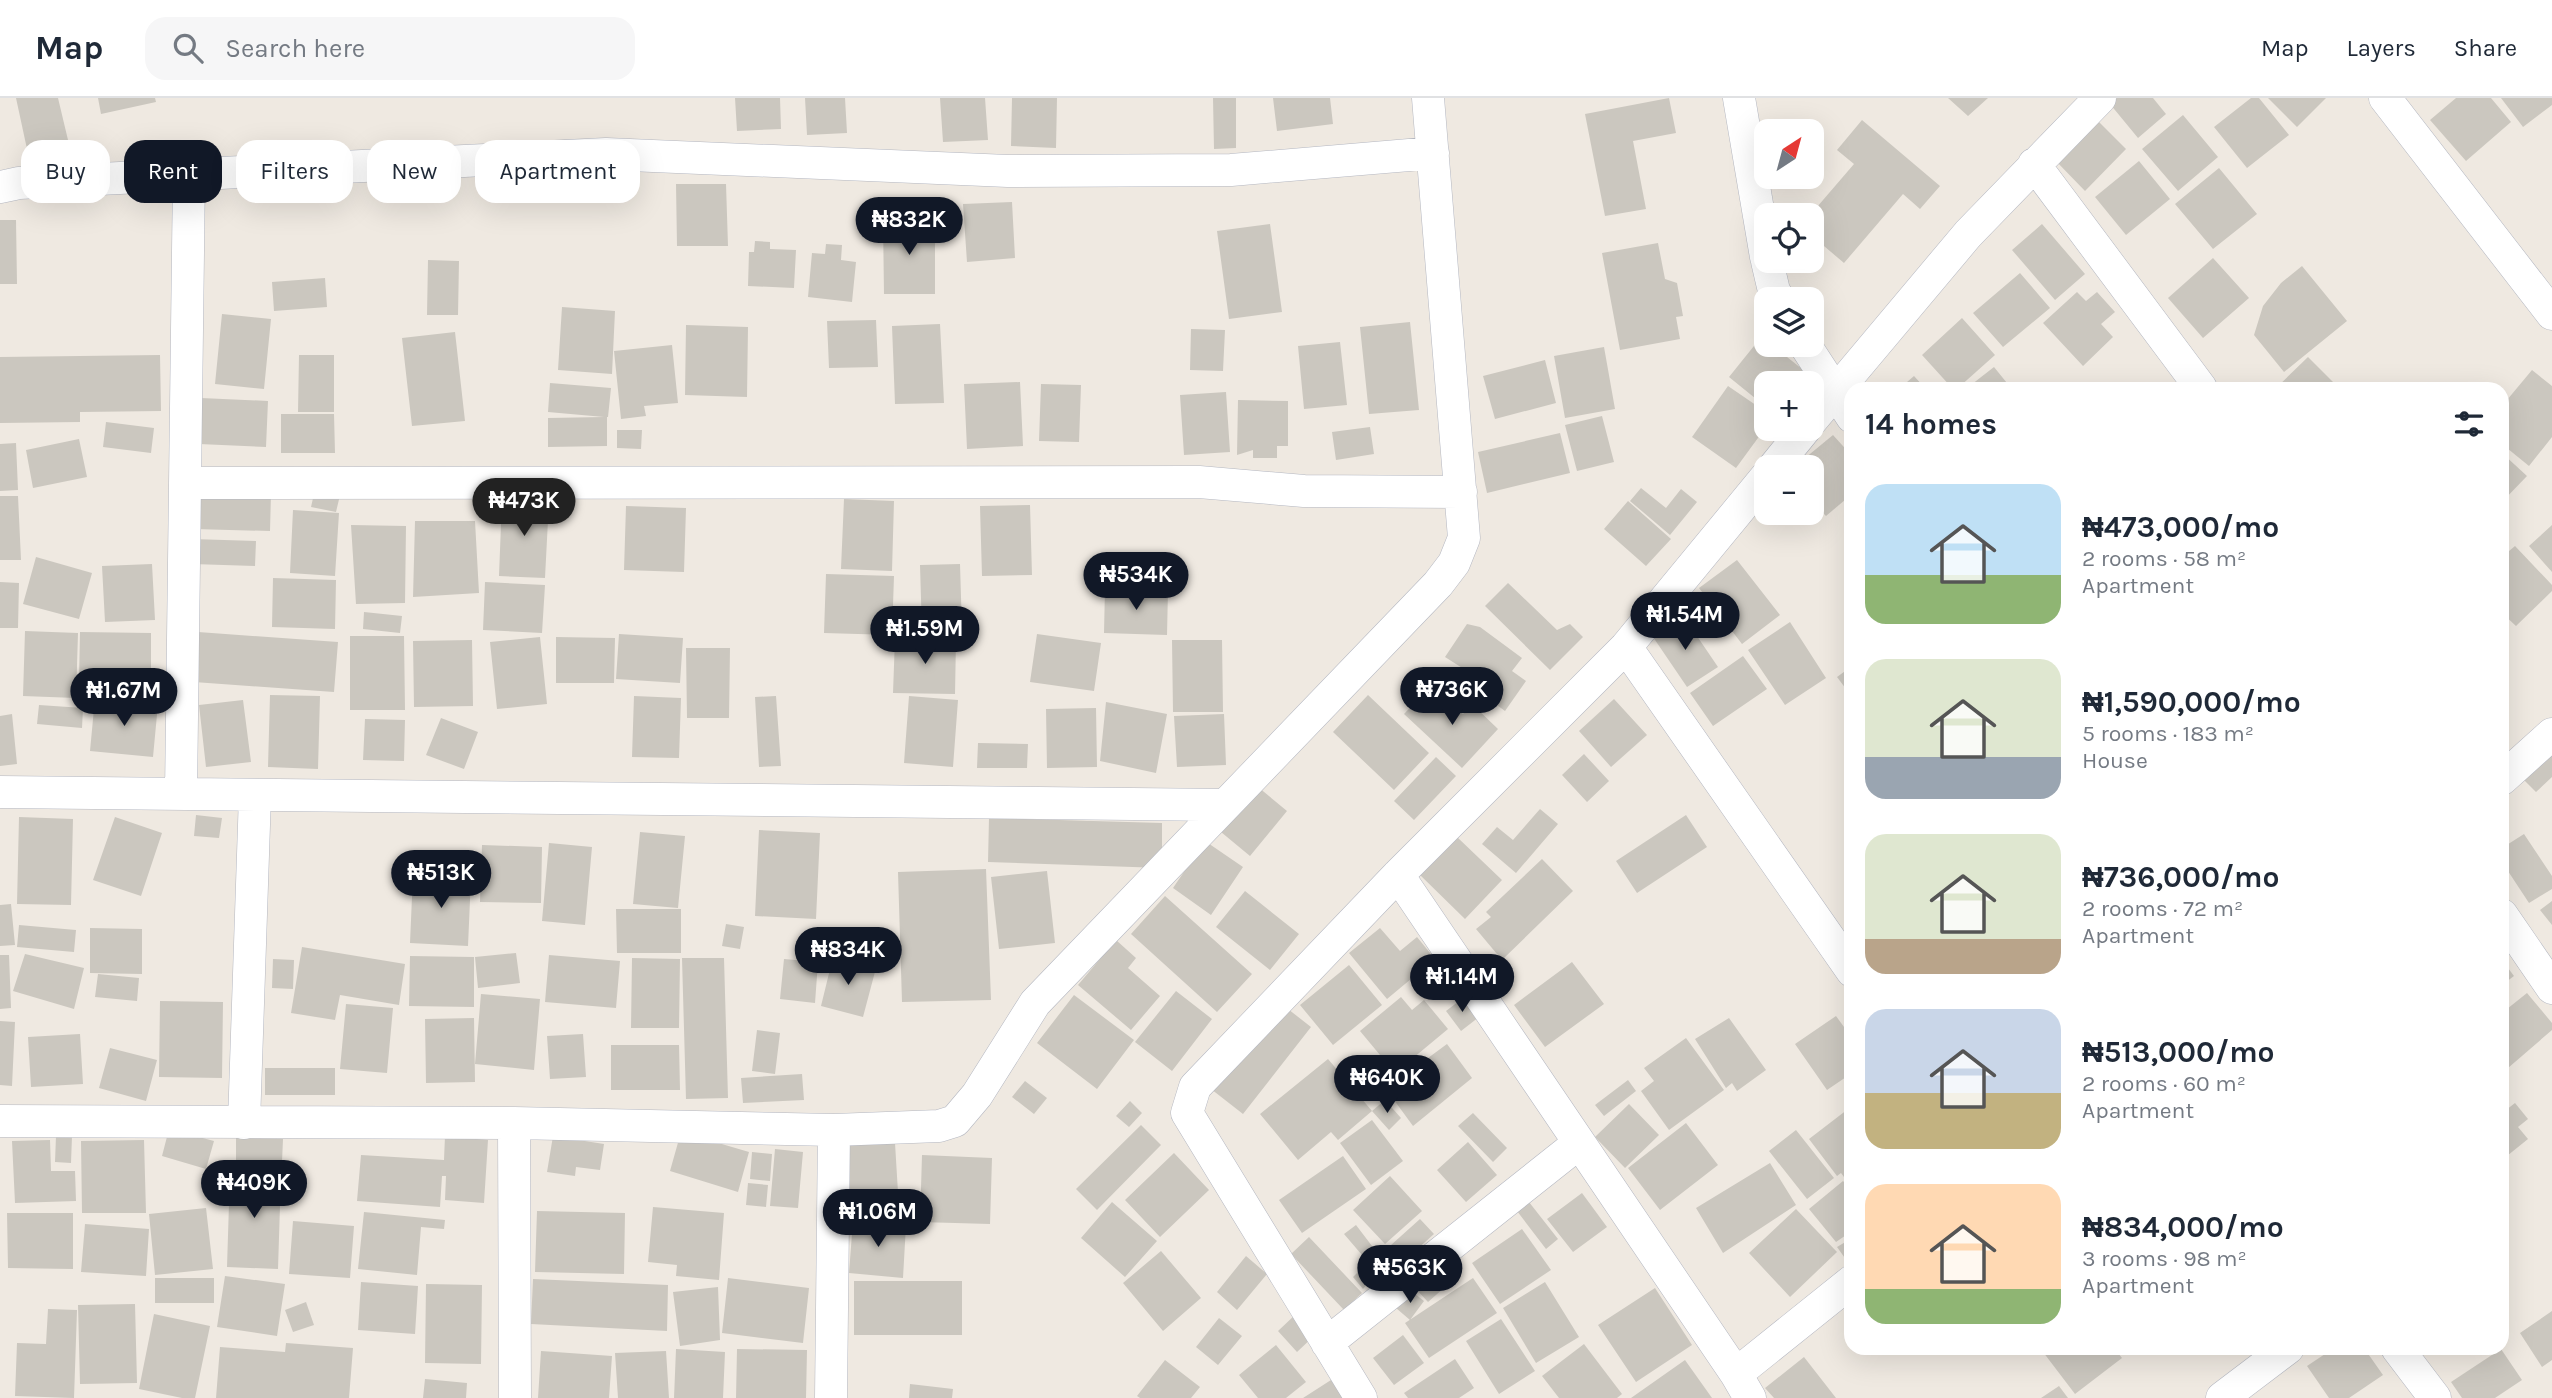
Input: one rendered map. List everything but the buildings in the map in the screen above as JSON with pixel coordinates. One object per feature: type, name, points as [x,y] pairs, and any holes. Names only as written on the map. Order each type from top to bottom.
[{"type":"street","points":[[0,1121],[514,1123],[834,1130],[939,1126],[955,1121],[977,1095],[1035,1003],[1438,584],[1454,562],[1464,538],[1428,98]]},
{"type":"street","points":[[1739,98],[1757,203]]},
{"type":"street","points":[[1860,382],[1968,234],[2100,98]]},
{"type":"street","points":[[2385,98],[2552,314]]},
{"type":"street","points":[[222,173],[606,154],[1008,171],[1231,170],[1433,153]]},
{"type":"street","points":[[2034,164],[2197,382]]},
{"type":"street","points":[[0,187],[19,183],[124,178]]},
{"type":"street","points":[[181,794],[189,203]]},
{"type":"street","points":[[1813,357],[1843,405],[1824,415]]},
{"type":"street","points":[[1784,455],[1795,441]]},
{"type":"street","points":[[185,483],[1199,482],[1304,491],[1461,492]]},
{"type":"street","points":[[1360,1398],[1187,1113],[1195,1087],[1398,875],[1626,647],[1754,492]]},
{"type":"street","points":[[1626,647],[1844,960]]},
{"type":"street","points":[[2509,773],[2552,733]]},
{"type":"street","points":[[0,792],[1224,805]]},
{"type":"street","points":[[244,1123],[256,795]]},
{"type":"street","points":[[1398,875],[1743,1386],[1844,1289]]},
{"type":"street","points":[[2509,925],[2552,988]]},
{"type":"street","points":[[514,1123],[515,1398]]},
{"type":"street","points":[[831,1398],[834,1130]]},
{"type":"street","points":[[1327,1343],[1579,1143]]},
{"type":"street","points":[[2222,1398],[2279,1355]]},
{"type":"street","points":[[2402,1355],[2435,1398]]}]
